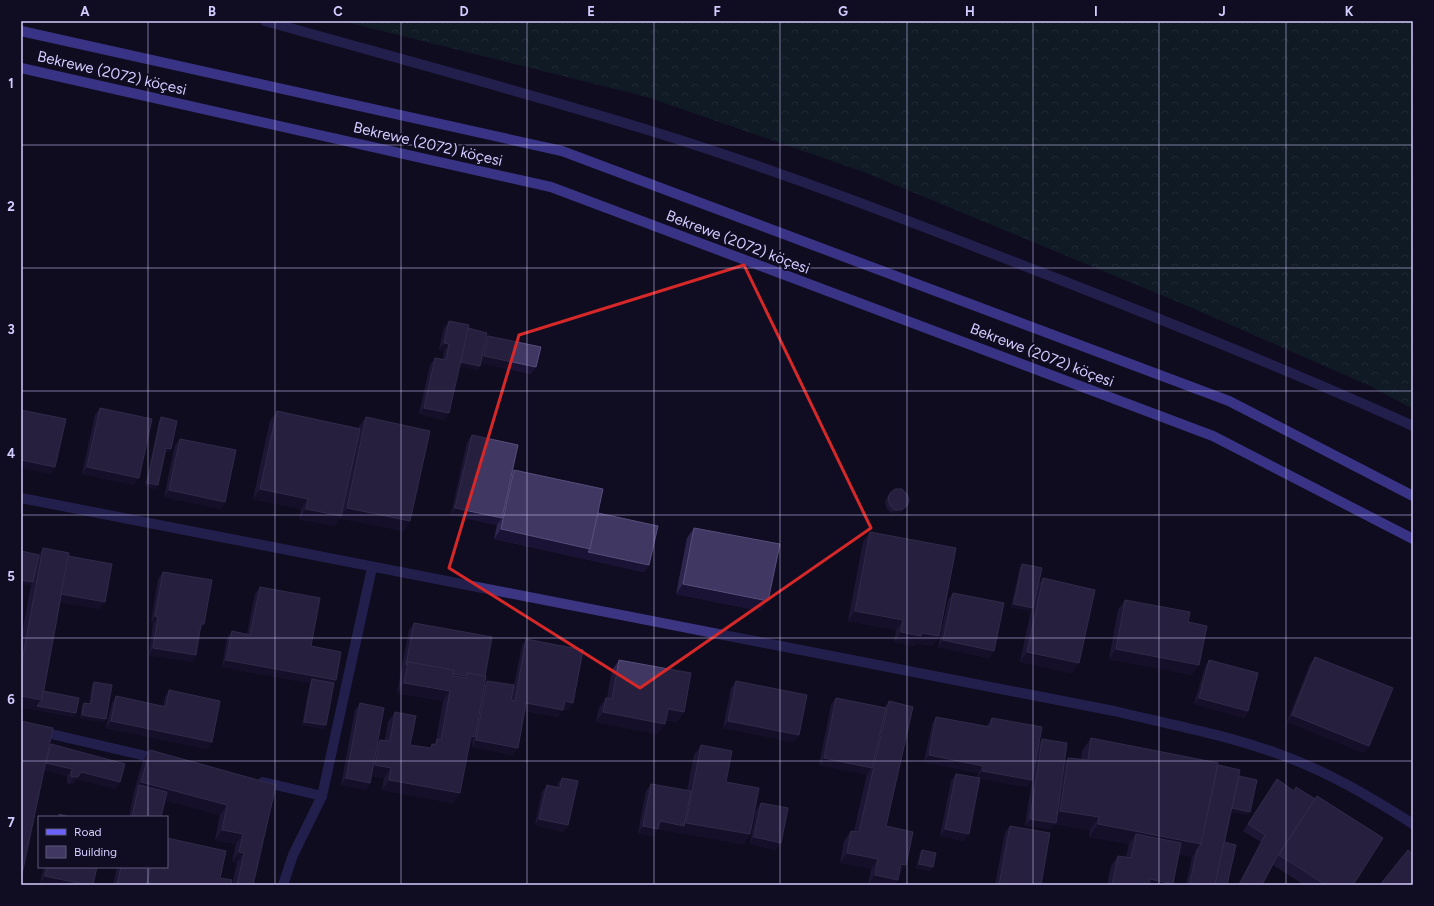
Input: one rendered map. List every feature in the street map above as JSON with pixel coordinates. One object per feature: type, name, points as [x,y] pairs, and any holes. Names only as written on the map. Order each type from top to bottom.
[{"type":"main road","name":"Bekrewe (2072) köçesi","points":[[21,30],[562,151],[1229,401],[1413,496]]},
{"type":"main road","name":"Bekrewe (2072) köçesi","points":[[21,68],[551,187],[1213,436],[1413,539]]},
{"type":"street","points":[[265,21],[476,79],[650,130],[793,179],[921,226],[1196,333],[1344,394],[1413,426]]},
{"type":"street","points":[[21,498],[372,568],[1114,711],[1212,734],[1275,753],[1334,777],[1413,824]]},
{"type":"street","points":[[283,885],[293,855],[322,796],[372,568]]},
{"type":"street","points":[[21,727],[167,760]]},
{"type":"street","points":[[252,780],[322,796]]},
{"type":"highlighted area","points":[[744,265],[871,528],[640,688],[449,568],[519,335]]},
{"type":"green space","points":[[342,21],[1413,21],[1413,409],[1370,386],[1190,307],[864,172],[647,97]]},
{"type":"building","points":[[449,321],[469,325],[449,413],[424,408],[435,358],[446,360],[449,344],[444,343]]},
{"type":"building","points":[[468,328],[487,333],[480,366],[461,362]]},
{"type":"building","points":[[488,336],[541,347],[536,367],[484,356]]},
{"type":"building","points":[[100,408],[152,419],[139,478],[87,467]]},
{"type":"building","points":[[21,410],[66,419],[55,467],[21,460]]},
{"type":"building","points":[[277,411],[360,429],[341,516],[306,509],[308,499],[260,489]]},
{"type":"building","points":[[161,417],[177,421],[171,449],[166,448],[158,485],[147,483]]},
{"type":"building","points":[[366,417],[430,431],[410,521],[347,508]]},
{"type":"building","points":[[472,435],[518,445],[502,518],[455,508]]},
{"type":"building","points":[[180,439],[236,450],[225,502],[169,490]]},
{"type":"building","points":[[514,470],[603,489],[590,549],[501,529]]},
{"type":"building","points":[[895,489],[902,489],[907,494],[909,500],[907,506],[901,510],[894,510],[888,499],[890,493]]},
{"type":"building","points":[[598,513],[658,526],[649,565],[588,552]]},
{"type":"building","points":[[694,528],[780,544],[768,601],[683,584]]},
{"type":"building","points":[[870,532],[956,548],[939,636],[922,633],[921,636],[901,632],[903,620],[855,611]]},
{"type":"building","points":[[43,548],[69,553],[42,700],[21,696],[21,661]]},
{"type":"building","points":[[21,551],[39,555],[33,582],[21,580]]},
{"type":"building","points":[[68,556],[112,564],[105,602],[61,594]]},
{"type":"building","points":[[1022,564],[1042,568],[1033,608],[1014,604]]},
{"type":"building","points":[[163,572],[212,580],[204,624],[201,624],[196,655],[153,648],[158,617],[155,616]]},
{"type":"building","points":[[1043,578],[1095,590],[1079,663],[1027,652]]},
{"type":"building","points":[[260,587],[320,598],[311,646],[341,652],[336,680],[226,660],[232,631],[250,635]]},
{"type":"building","points":[[953,593],[1004,603],[994,651],[943,640]]},
{"type":"building","points":[[1125,600],[1190,612],[1188,622],[1207,626],[1199,665],[1116,649]]},
{"type":"building","points":[[414,623],[492,637],[485,676],[467,673],[464,676],[453,674],[454,670],[408,662],[406,665]]},
{"type":"building","points":[[526,639],[583,650],[573,703],[565,701],[563,710],[526,703],[518,748],[476,740],[487,681],[514,685],[511,700],[515,701]]},
{"type":"building","points":[[1315,657],[1393,688],[1369,746],[1292,715]]},
{"type":"building","points":[[619,660],[691,673],[684,712],[668,709],[665,724],[603,712],[606,698],[612,699]]},
{"type":"building","points":[[1209,660],[1258,673],[1248,711],[1199,698]]},
{"type":"building","points":[[408,662],[454,670],[453,676],[466,678],[467,673],[486,676],[475,737],[471,736],[460,793],[389,780],[391,768],[375,765],[380,740],[390,741],[395,712],[416,716],[410,745],[431,748],[432,744],[436,745],[437,739],[441,740],[450,691],[404,683]]},
{"type":"building","points":[[312,679],[334,683],[326,725],[304,722]]},
{"type":"building","points":[[736,681],[807,695],[799,735],[728,721]]},
{"type":"building","points":[[94,682],[112,685],[106,719],[82,715],[84,703],[91,704]]},
{"type":"building","points":[[169,690],[220,701],[212,742],[111,721],[116,696],[166,707]]},
{"type":"building","points":[[43,691],[79,698],[76,713],[37,706],[42,700]]},
{"type":"building","points":[[836,698],[886,708],[872,768],[824,758]]},
{"type":"building","points":[[889,701],[913,707],[886,826],[913,832],[906,865],[901,864],[898,880],[875,875],[878,859],[847,853],[851,831],[859,832]]},
{"type":"building","points":[[360,703],[384,708],[370,783],[346,778]]},
{"type":"building","points":[[936,717],[990,727],[992,718],[1042,727],[1032,780],[982,771],[983,766],[929,755]]},
{"type":"building","points":[[21,721],[53,728],[21,879]]},
{"type":"building","points":[[1091,738],[1218,763],[1201,844],[1098,824],[1099,817],[1060,811],[1068,758],[1088,760]]},
{"type":"building","points":[[1042,739],[1067,743],[1056,823],[1030,819]]},
{"type":"building","points":[[51,744],[125,764],[120,782],[81,772],[78,777],[74,777],[71,776],[72,769],[46,763]]},
{"type":"building","points":[[701,745],[732,751],[726,782],[759,788],[750,834],[686,823]]},
{"type":"building","points":[[150,750],[276,785],[253,885],[237,885],[244,853],[239,852],[243,834],[222,830],[227,805],[141,782]]},
{"type":"building","points":[[1218,765],[1240,770],[1215,885],[1199,885],[1190,883],[1197,850],[1201,844]]},
{"type":"building","points":[[956,774],[980,778],[969,834],[945,829]]},
{"type":"building","points":[[1239,776],[1257,780],[1250,812],[1232,808]]},
{"type":"building","points":[[562,778],[578,781],[568,825],[539,819],[547,785],[560,788]]},
{"type":"building","points":[[1277,779],[1294,791],[1296,787],[1315,799],[1276,858],[1262,885],[1239,885],[1265,835],[1248,824]]},
{"type":"building","points":[[651,784],[691,791],[684,826],[660,821],[658,829],[643,826]]},
{"type":"building","points":[[139,785],[167,792],[161,816],[132,816]]},
{"type":"building","points":[[1317,796],[1383,838],[1353,885],[1326,885],[1279,855]]},
{"type":"building","points":[[761,803],[788,808],[781,843],[754,837]]},
{"type":"building","points":[[1010,826],[1050,833],[1041,885],[999,885]]},
{"type":"building","points":[[1136,834],[1181,843],[1173,884],[1150,879],[1149,885],[1112,885],[1118,856],[1131,858]]},
{"type":"building","points":[[168,838],[226,851],[220,878],[232,880],[231,885],[147,885],[151,868],[168,868]]},
{"type":"building","points":[[1224,842],[1236,845],[1227,885],[1215,885]]},
{"type":"building","points":[[922,850],[936,853],[933,867],[919,864]]},
{"type":"building","points":[[1408,850],[1413,854],[1413,885],[1380,885]]},
{"type":"building","points":[[47,868],[97,868],[93,885],[45,876]]},
{"type":"building","points":[[121,868],[150,868],[146,885],[117,885]]}]
